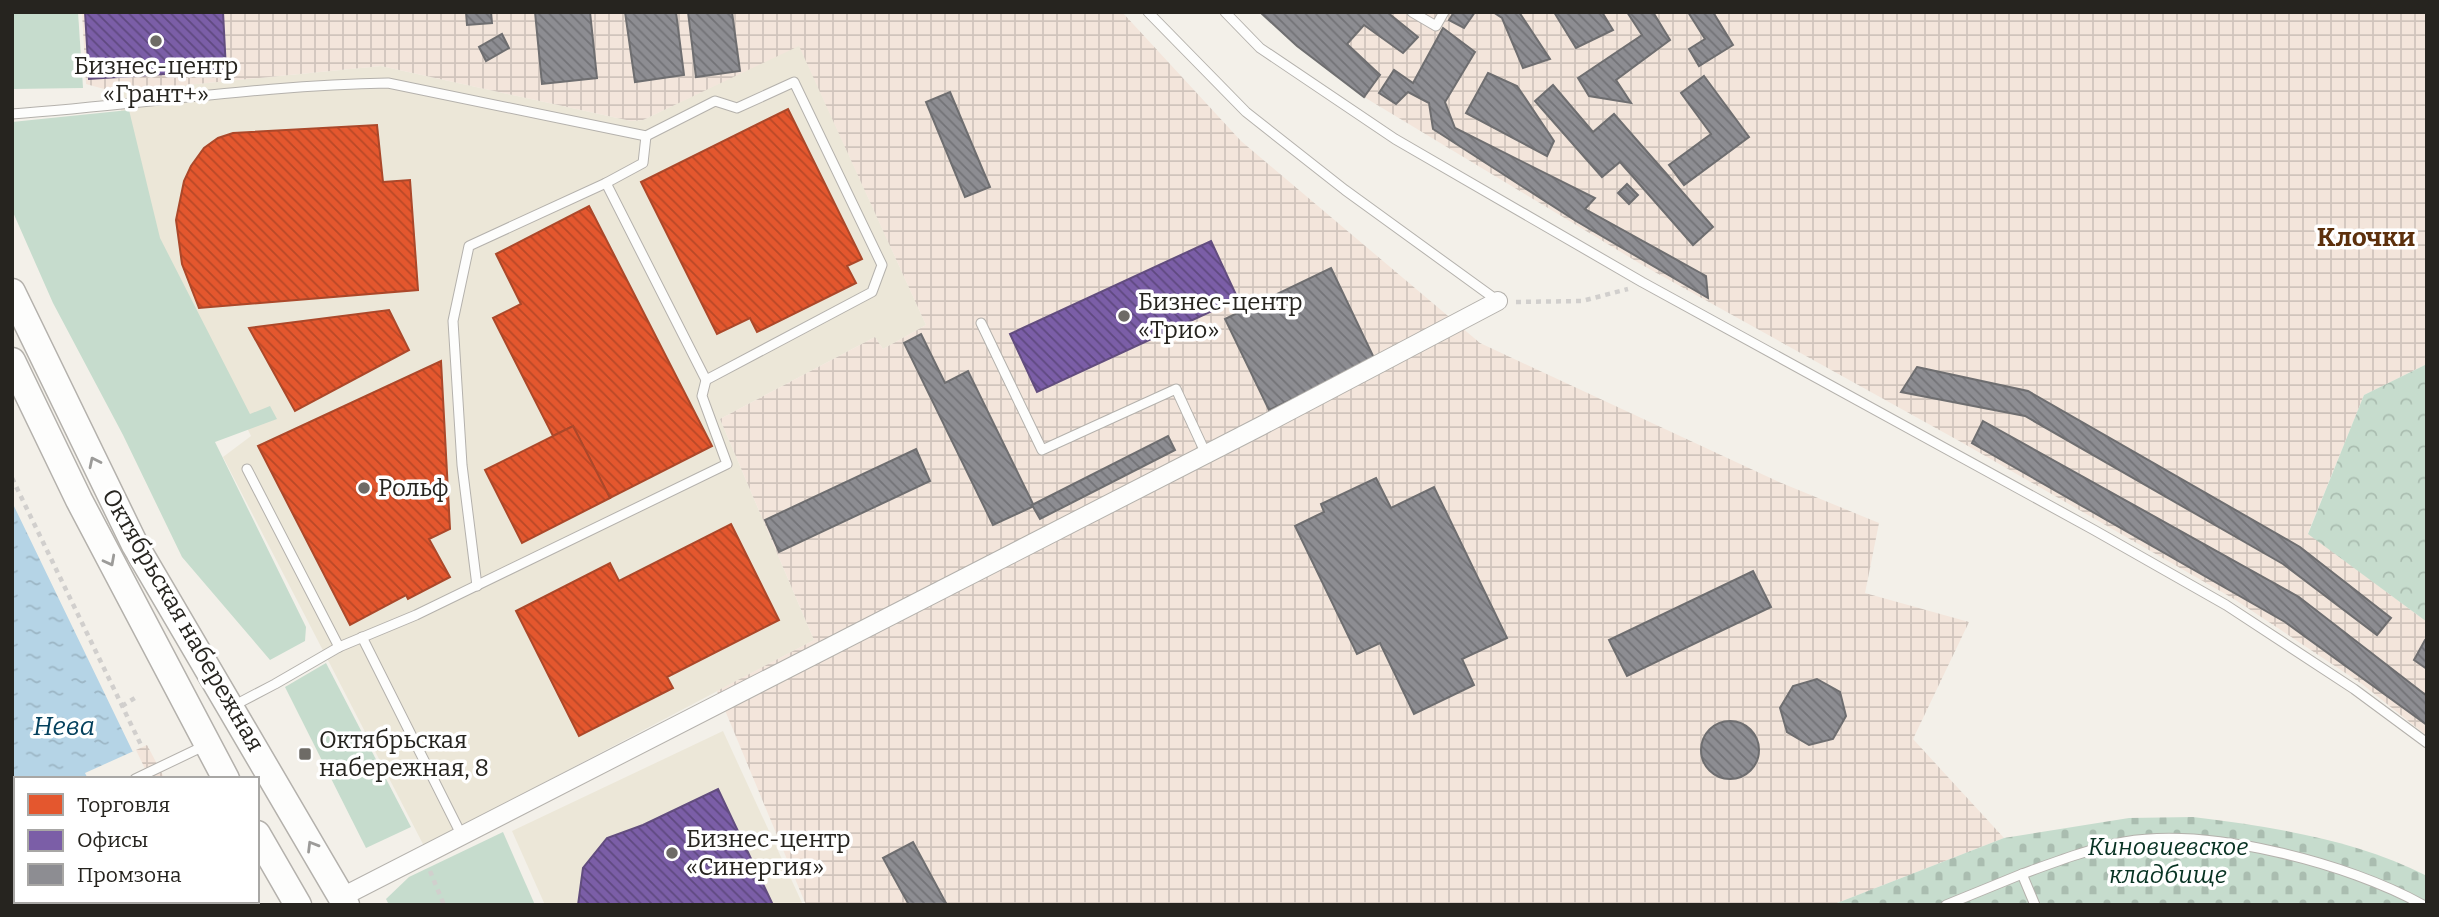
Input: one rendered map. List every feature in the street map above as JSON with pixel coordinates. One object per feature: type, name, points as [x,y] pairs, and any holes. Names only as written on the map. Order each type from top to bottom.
[{"type":"main road","name":"Октябрьская набережная","points":[[12,292],[135,545],[344,901]]},
{"type":"main road","name":"Октябрьская набережная","points":[[12,361],[79,500],[225,777]]},
{"type":"main road","points":[[259,837],[298,905]]},
{"type":"street","points":[[344,901],[461,834],[1206,454],[1498,301]]},
{"type":"lane","points":[[1148,12],[1246,112],[1345,190],[1498,301]]},
{"type":"lane","points":[[1225,12],[1261,48],[1395,139],[1642,282],[2094,530],[2226,606],[2354,689],[2427,743]]},
{"type":"lane","points":[[1412,12],[1436,26],[1444,12]]},
{"type":"lane","points":[[12,114],[244,91],[388,83],[646,136],[715,101],[737,107],[794,82],[882,265],[873,292],[706,380]]},
{"type":"lane","points":[[477,586],[462,465],[453,321],[469,246],[606,183],[643,163],[646,136]]},
{"type":"lane","points":[[230,707],[339,647],[416,615],[727,464],[702,396],[706,380],[606,183]]},
{"type":"lane","points":[[981,323],[1042,450],[1176,389],[1206,454]]},
{"type":"lane","points":[[247,469],[339,647]]},
{"type":"lane","points":[[362,637],[461,834]]},
{"type":"lane","points":[[139,777],[207,744]]},
{"type":"lane","points":[[1946,905],[2064,859],[2125,842],[2179,839],[2241,846],[2311,860],[2359,875],[2423,905]]},
{"type":"lane","points":[[2022,874],[2035,905]]},
{"type":"path","points":[[1498,301],[1582,301],[1624,292],[1642,282]]},
{"type":"path","points":[[12,478],[141,745]]},
{"type":"path","points":[[122,706],[138,696]]},
{"type":"path","points":[[424,854],[444,905]]},
{"type":"shaded area","points":[[82,12],[1122,12],[1241,141],[1480,343],[1779,482],[1879,523],[1865,593],[1969,622],[1913,739],[2004,838],[1832,905],[806,905],[717,691],[814,640],[720,419],[875,337],[883,349],[926,325],[799,46],[643,120],[631,121],[381,66],[115,92],[86,84]]},
{"type":"shaded area","points":[[1260,12],[2427,12],[2427,364],[2364,395],[2308,533],[2427,622],[2427,736],[2362,684],[2234,599],[1961,442],[1644,266],[1364,97],[1297,46]]},
{"type":"shaded area","points":[[799,45],[926,325],[883,349],[875,337],[720,419],[814,640],[424,846],[223,457],[251,436],[150,232],[145,183],[115,92],[381,66],[631,121],[643,120]]},
{"type":"shaded area","points":[[723,731],[803,905],[545,905],[512,831]]},
{"type":"shaded area","points":[[147,745],[164,777],[87,777],[85,773]]},
{"type":"green space","points":[[12,12],[78,12],[83,88],[12,89]]},
{"type":"green space","points":[[129,110],[160,238],[250,414],[270,406],[277,419],[215,442],[306,627],[305,641],[270,660],[182,557],[123,435],[53,303],[12,210],[12,122]]},
{"type":"green space","points":[[2427,364],[2427,622],[2308,534],[2364,395]]},
{"type":"green space","points":[[326,663],[411,827],[366,848],[285,687]]},
{"type":"green space","name":"Киновиевское кладбище","points":[[2193,817],[2313,836],[2400,863],[2427,876],[2427,905],[1832,905],[2004,838],[2129,818]]},
{"type":"green space","points":[[503,832],[535,905],[389,905],[386,899],[409,877]]},
{"type":"water","name":"Нева","points":[[12,502],[145,777],[14,777],[14,903],[208,905],[12,905]]},
{"type":"pier","points":[[136,750],[149,777],[87,777],[85,773]]},
{"type":"pier","points":[[148,903],[211,905],[149,905]]},
{"type":"building: Торговля","points":[[788,109],[862,259],[847,266],[856,283],[757,332],[750,318],[717,334],[641,182]]},
{"type":"building: Торговля","points":[[377,125],[383,182],[410,180],[418,290],[199,308],[182,264],[176,220],[184,181],[204,148],[218,138],[233,133]]},
{"type":"building: Торговля","points":[[589,206],[712,446],[610,498],[573,426],[553,436],[493,318],[521,304],[496,254]]},
{"type":"building: Торговля","points":[[389,310],[409,350],[295,411],[249,328]]},
{"type":"building: Торговля","name":"Рольф","points":[[441,361],[450,529],[429,539],[450,577],[408,599],[406,595],[350,625],[258,446]]},
{"type":"building: Торговля","points":[[573,426],[610,498],[522,543],[485,470]]},
{"type":"building: Торговля","points":[[731,524],[779,620],[667,677],[673,688],[579,736],[516,611],[610,563],[619,581]]},
{"type":"building: Офисы","name":"Бизнес-центр «Грант+»","points":[[85,12],[223,12],[226,70],[89,79]]},
{"type":"building: Офисы","name":"Бизнес-центр «Трио»","points":[[1211,241],[1238,299],[1037,392],[1010,334]]},
{"type":"building: Офисы","name":"Бизнес-центр «Синергия»","points":[[718,789],[773,905],[578,905],[583,868],[607,838],[643,825]]},
{"type":"building: Промзона","points":[[466,12],[491,12],[492,23],[467,25]]},
{"type":"building: Промзона","points":[[535,12],[590,12],[597,78],[542,84]]},
{"type":"building: Промзона","points":[[625,12],[676,12],[684,75],[635,82]]},
{"type":"building: Промзона","points":[[688,12],[732,12],[740,71],[696,77]]},
{"type":"building: Промзона","points":[[1260,12],[1387,12],[1418,37],[1403,53],[1364,25],[1347,44],[1380,75],[1364,97],[1297,46]]},
{"type":"building: Промзона","points":[[1454,12],[1475,12],[1464,28],[1449,20]]},
{"type":"building: Промзона","points":[[1493,12],[1519,12],[1550,59],[1523,68],[1502,18]]},
{"type":"building: Промзона","points":[[1554,12],[1602,12],[1613,30],[1576,48]]},
{"type":"building: Промзона","points":[[1627,12],[1653,12],[1670,40],[1616,80],[1631,103],[1589,96],[1578,78],[1642,35]]},
{"type":"building: Промзона","points":[[1688,12],[1713,12],[1733,45],[1699,66],[1689,49],[1705,39]]},
{"type":"building: Промзона","points":[[1443,28],[1475,52],[1445,102],[1455,128],[1595,198],[1585,209],[1706,276],[1708,298],[1576,221],[1433,129],[1429,103],[1408,92],[1396,104],[1379,93],[1394,70],[1413,83]]},
{"type":"building: Промзона","points":[[502,34],[509,48],[486,61],[479,47]]},
{"type":"building: Промзона","points":[[1488,73],[1517,86],[1554,141],[1547,156],[1466,113]]},
{"type":"building: Промзона","points":[[1704,76],[1749,137],[1684,185],[1669,165],[1711,134],[1681,93]]},
{"type":"building: Промзона","points":[[1553,85],[1593,132],[1614,114],[1713,227],[1693,245],[1620,162],[1602,177],[1535,101]]},
{"type":"building: Промзона","points":[[950,92],[990,187],[965,197],[926,102]]},
{"type":"building: Промзона","points":[[1627,184],[1638,195],[1629,204],[1618,193]]},
{"type":"building: Промзона","points":[[1331,268],[1375,360],[1269,410],[1225,319]]},
{"type":"building: Промзона","points":[[921,334],[945,383],[968,371],[1034,506],[993,525],[904,343]]},
{"type":"building: Промзона","points":[[1917,367],[2028,391],[2300,547],[2391,618],[2377,635],[2283,564],[2025,416],[1901,392]]},
{"type":"building: Промзона","points":[[1983,421],[2299,597],[2427,696],[2427,725],[2285,622],[1972,443]]},
{"type":"building: Промзона","points":[[1168,436],[1175,450],[1040,519],[1032,505]]},
{"type":"building: Промзона","points":[[916,449],[930,481],[779,552],[765,520]]},
{"type":"building: Промзона","points":[[1376,478],[1391,508],[1434,487],[1507,638],[1462,659],[1474,685],[1414,714],[1380,643],[1357,654],[1295,526],[1324,512],[1321,504]]},
{"type":"building: Промзона","points":[[1753,571],[1771,607],[1627,676],[1609,640]]},
{"type":"building: Промзона","points":[[2425,640],[2427,641],[2427,669],[2414,660]]},
{"type":"building: Промзона","points":[[1817,679],[1840,692],[1846,716],[1833,739],[1809,745],[1787,732],[1780,708],[1793,686]]},
{"type":"building: Промзона","points":[[1724,721],[1736,721],[1751,729],[1759,744],[1759,756],[1751,771],[1736,779],[1724,779],[1709,771],[1701,756],[1701,744],[1709,729]]},
{"type":"building: Промзона","points":[[913,842],[947,905],[909,905],[883,858]]},
{"type":"place","name":"Бизнес-центр «Грант+»","points":[[156,41]]},
{"type":"place","name":"Бизнес-центр «Трио»","points":[[1124,316]]},
{"type":"place","name":"Рольф","points":[[364,488]]},
{"type":"place","name":"Октябрьская набережная, 8","points":[[305,754]]},
{"type":"place","name":"Бизнес-центр «Синергия»","points":[[672,853]]},
{"type":"district","name":"Клочки","points":[[2366,237]]}]
